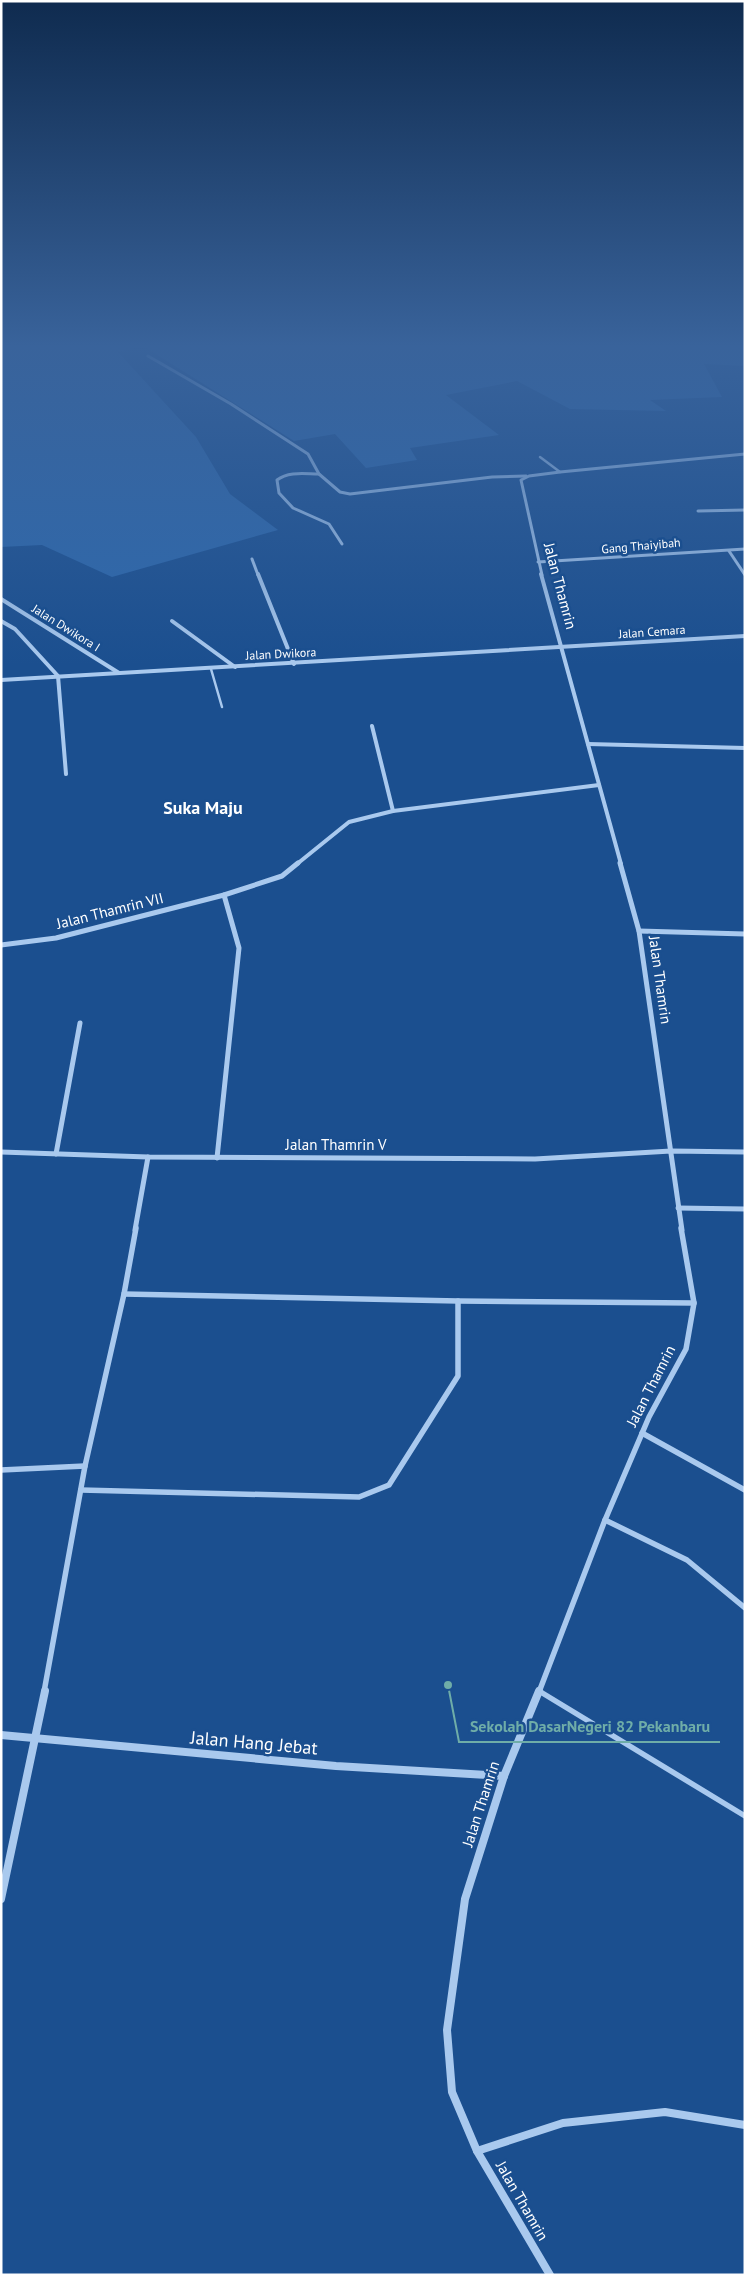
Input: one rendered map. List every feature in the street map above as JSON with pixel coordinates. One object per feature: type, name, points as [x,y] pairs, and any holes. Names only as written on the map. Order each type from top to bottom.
[{"type":"street","points":[[305,452],[319,474],[340,492],[350,494],[492,477],[529,476],[745,454]]},
{"type":"street","points":[[319,474],[286,475],[280,477],[277,480],[279,493],[293,508],[329,524],[342,544]]},
{"type":"street","name":"Jalan Thamrin","points":[[529,476],[520,480],[538,562],[639,931],[678,1208],[694,1303],[686,1350],[642,1432],[605,1520],[504,1776],[465,1899],[447,2030],[452,2092],[477,2151],[550,2275]]},
{"type":"street","points":[[698,511],[745,510]]},
{"type":"street","name":"Gang Thaiyibah","points":[[538,562],[745,549]]},
{"type":"street","points":[[728,550],[745,575]]},
{"type":"street","points":[[252,559],[294,664]]},
{"type":"street","name":"Jalan Dwikora I","points":[[1,599],[120,673]]},
{"type":"street","points":[[1,621],[15,630],[58,676],[66,774]]},
{"type":"street","points":[[172,621],[236,667]]},
{"type":"street","name":"Jalan Cemara","points":[[562,648],[745,636]]},
{"type":"street","name":"Jalan Dwikora","points":[[1,680],[562,648]]},
{"type":"street","points":[[372,726],[393,811]]},
{"type":"street","points":[[588,744],[745,748]]},
{"type":"street","name":"Jalan Thamrin VII","points":[[1,945],[56,938],[224,895],[282,876],[349,822],[393,811],[599,785]]},
{"type":"street","points":[[216,1158],[239,948],[224,895]]},
{"type":"street","points":[[639,931],[745,934]]},
{"type":"street","points":[[56,1154],[80,1023]]},
{"type":"street","name":"Jalan Thamrin V","points":[[1,1152],[216,1158],[535,1158],[671,1151],[745,1152]]},
{"type":"street","points":[[1,1899],[36,1738],[84,1466],[124,1294],[148,1157]]},
{"type":"street","points":[[678,1208],[745,1209]]},
{"type":"street","points":[[124,1294],[458,1301],[694,1303]]},
{"type":"street","points":[[81,1490],[360,1497],[389,1484],[458,1376],[458,1301]]},
{"type":"street","points":[[642,1432],[745,1490]]},
{"type":"street","points":[[1,1470],[84,1466]]},
{"type":"street","points":[[605,1520],[687,1560],[745,1608]]},
{"type":"street","name":"Jalan Hang Jebat","points":[[1,1735],[336,1766],[504,1776]]},
{"type":"street","points":[[477,2151],[563,2123],[665,2112],[745,2125]]},
{"type":"lane","points":[[540,457],[560,472]]},
{"type":"lane","points":[[211,669],[222,707]]},
{"type":"lane","points":[[539,1691],[745,1816]]},
{"type":"shaded area","points":[[1,452],[205,452],[230,494],[278,530],[112,577],[42,545],[1,547]]},
{"type":"shaded area","points":[[352,452],[412,452],[417,460],[366,468]]},
{"type":"place","name":"Sekolah DasarNegeri 82 Pekanbaru","points":[[448,1685]]},
{"type":"district","name":"Suka Maju","points":[[203,808]]}]
